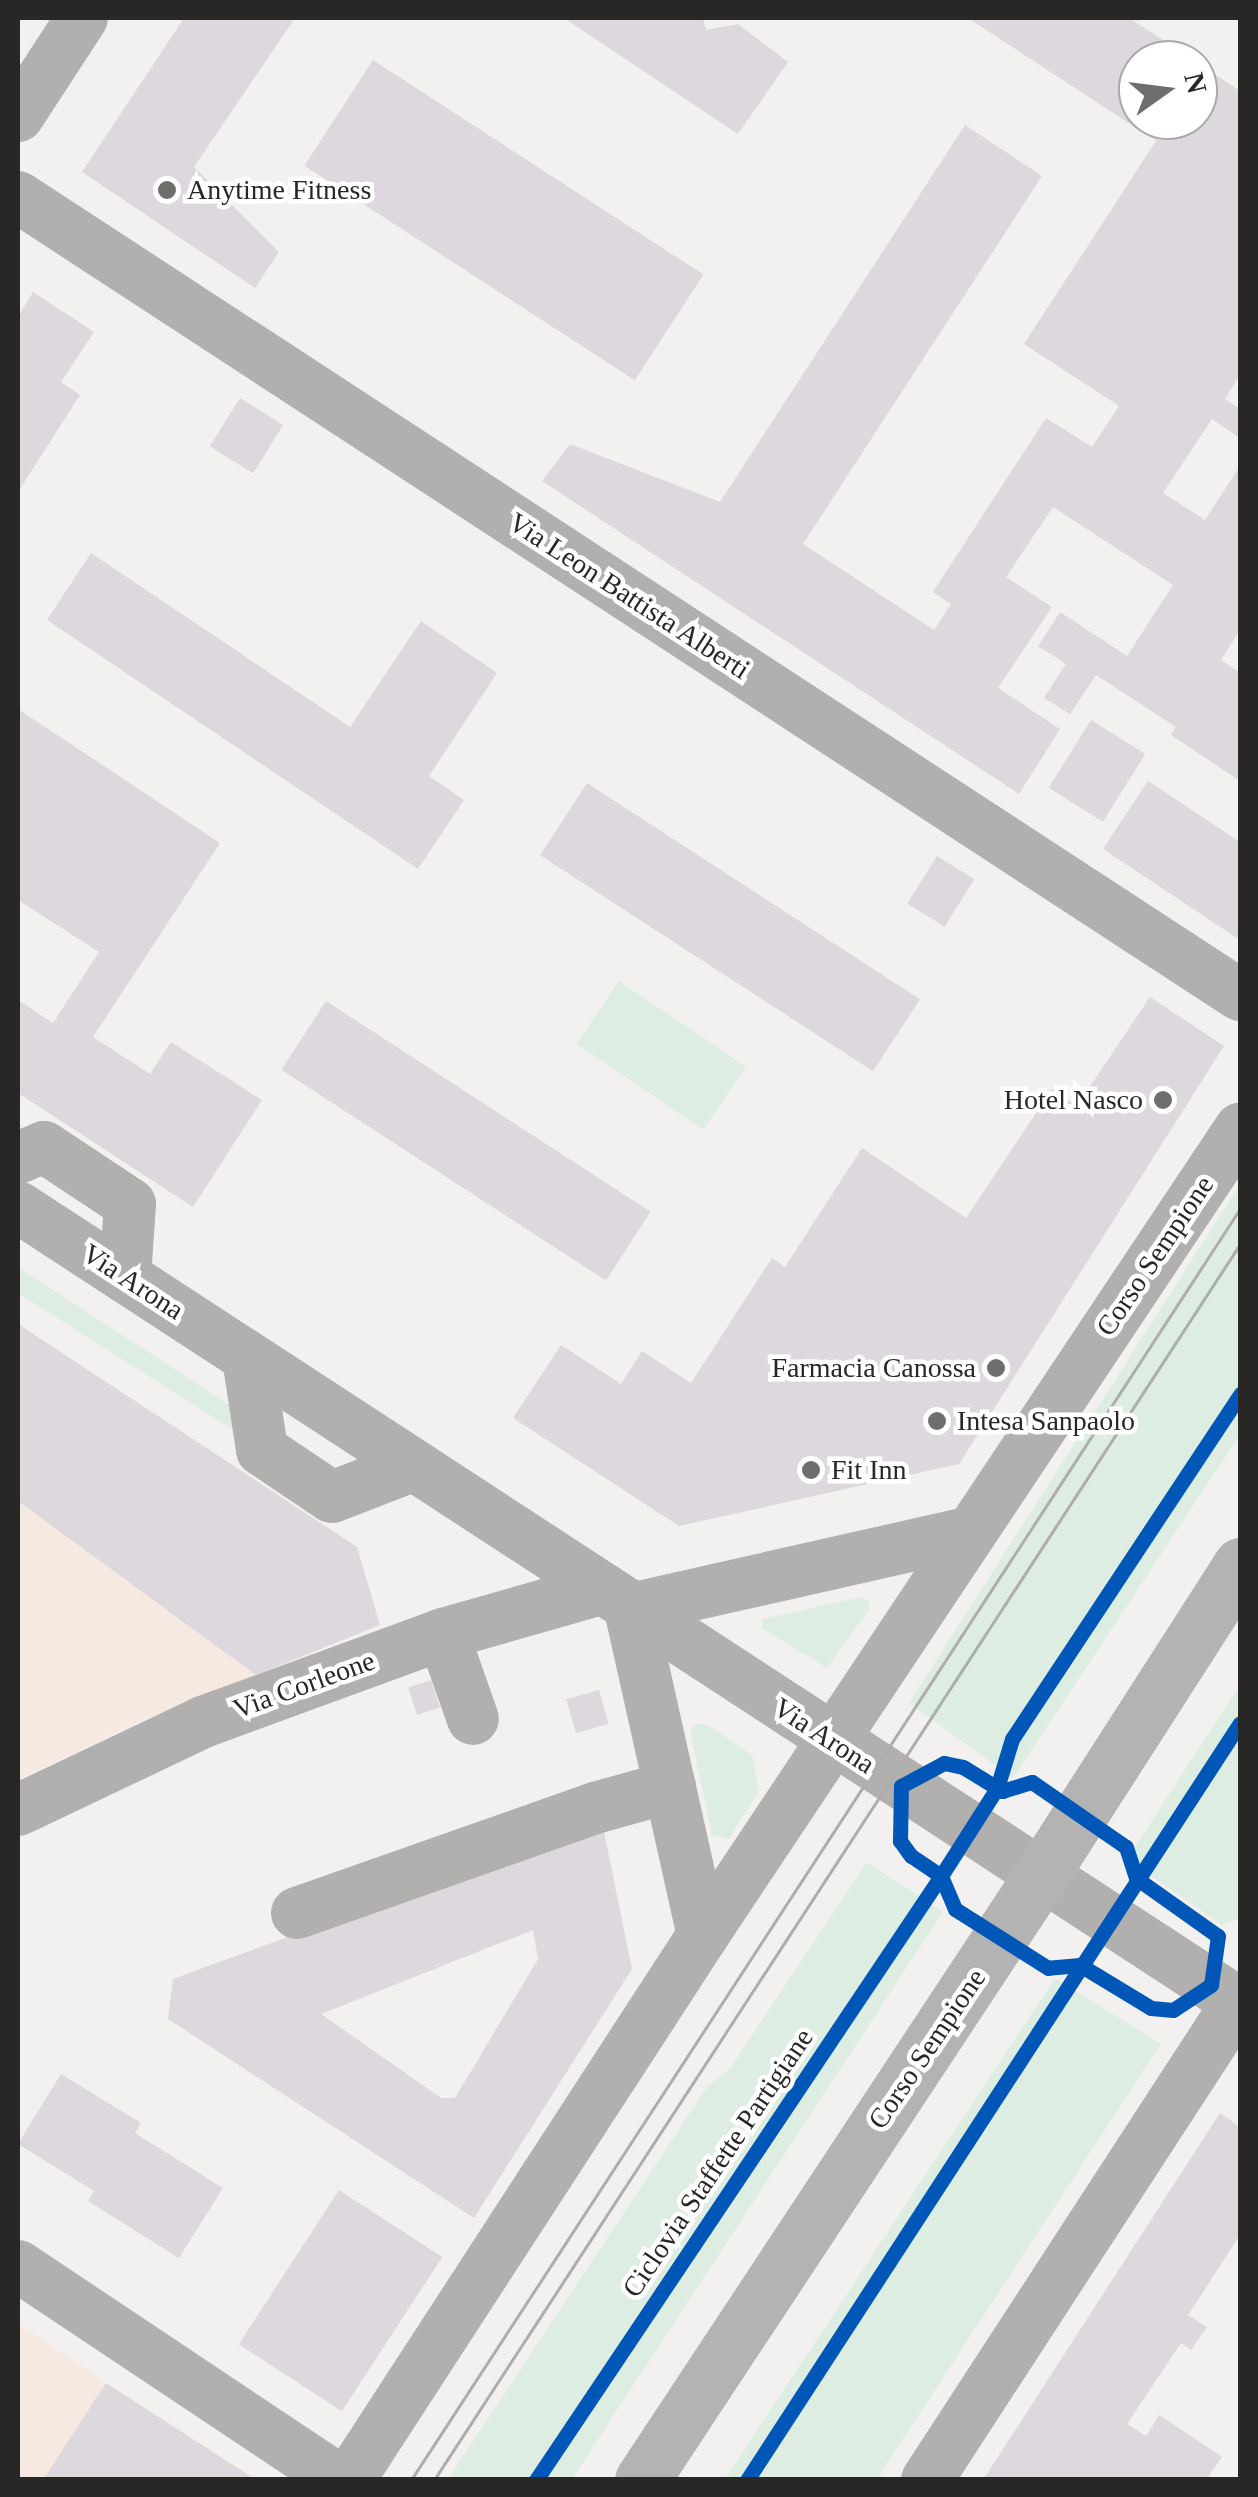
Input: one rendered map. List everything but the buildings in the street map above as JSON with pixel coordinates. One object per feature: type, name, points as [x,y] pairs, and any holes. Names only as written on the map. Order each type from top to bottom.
[{"type":"main road","name":"Corso Sempione","points":[[642,2480],[1040,1878],[1240,1565]]},
{"type":"street","points":[[18,116],[82,18]]},
{"type":"street","name":"Via Leon Battista Alberti","points":[[18,197],[1240,996]]},
{"type":"street","name":"Corso Sempione","points":[[349,2480],[968,1532],[1240,1128]]},
{"type":"street","points":[[18,1158],[44,1147],[130,1204],[125,1277]]},
{"type":"street","name":"Via Arona","points":[[18,1207],[1040,1878],[1240,2002]]},
{"type":"street","points":[[248,1358],[262,1450],[332,1497],[412,1466]]},
{"type":"street","points":[[703,1935],[670,1787],[616,1599],[968,1532]]},
{"type":"street","name":"Via Corleone","points":[[18,1810],[203,1722],[444,1634],[616,1599]]},
{"type":"street","points":[[444,1634],[473,1719]]},
{"type":"street","points":[[297,1913],[577,1814],[670,1787]]},
{"type":"street","points":[[927,2480],[1240,2002]]},
{"type":"street","points":[[18,2266],[339,2480]]},
{"type":"shaded area","points":[[619,981],[746,1067],[703,1130],[577,1044]]},
{"type":"shaded area","points":[[1240,1184],[1240,1435],[1013,1778],[909,1703]]},
{"type":"shaded area","points":[[18,1267],[245,1415],[249,1440],[18,1293]]},
{"type":"shaded area","points":[[18,1324],[357,1547],[380,1625],[134,1724],[18,1780]]},
{"type":"shaded area","points":[[862,1597],[869,1601],[870,1608],[827,1668],[761,1628],[763,1619]]},
{"type":"shaded area","points":[[1240,1685],[1240,1919],[1222,1925],[1127,1859]]},
{"type":"shaded area","points":[[697,1724],[708,1725],[752,1755],[759,1791],[729,1839],[712,1836],[690,1730]]},
{"type":"shaded area","points":[[867,1862],[943,1912],[572,2479],[448,2479],[707,2087],[731,2067]]},
{"type":"shaded area","points":[[1055,1978],[1161,2044],[877,2479],[725,2479]]},
{"type":"shaded area","points":[[18,2323],[106,2383],[256,2479],[18,2479]]},
{"type":"tram line","points":[[411,2480],[1240,1209]]},
{"type":"tram line","points":[[434,2480],[1240,1244]]},
{"type":"cycle path","name":"Ciclovia Staffette Partigiane","points":[[536,2480],[941,1876],[997,1788],[1012,1739],[1240,1394]]},
{"type":"cycle path","points":[[747,2480],[1240,1723]]},
{"type":"cycle path","points":[[944,1763],[963,1767],[1002,1791],[1032,1782],[1126,1847],[1136,1878],[1218,1936],[1211,1985],[1173,2010],[1151,2008],[1080,1965],[1048,1968],[955,1909],[941,1876],[911,1856],[900,1841],[901,1786],[944,1763]]},
{"type":"place","name":"Anytime Fitness","points":[[167,190]]},
{"type":"place","name":"Hotel Nasco","points":[[1163,1100]]},
{"type":"place","name":"Farmacia Canossa","points":[[996,1368]]},
{"type":"place","name":"Intesa Sanpaolo","points":[[937,1421]]},
{"type":"place","name":"Fit Inn","points":[[811,1470]]}]
